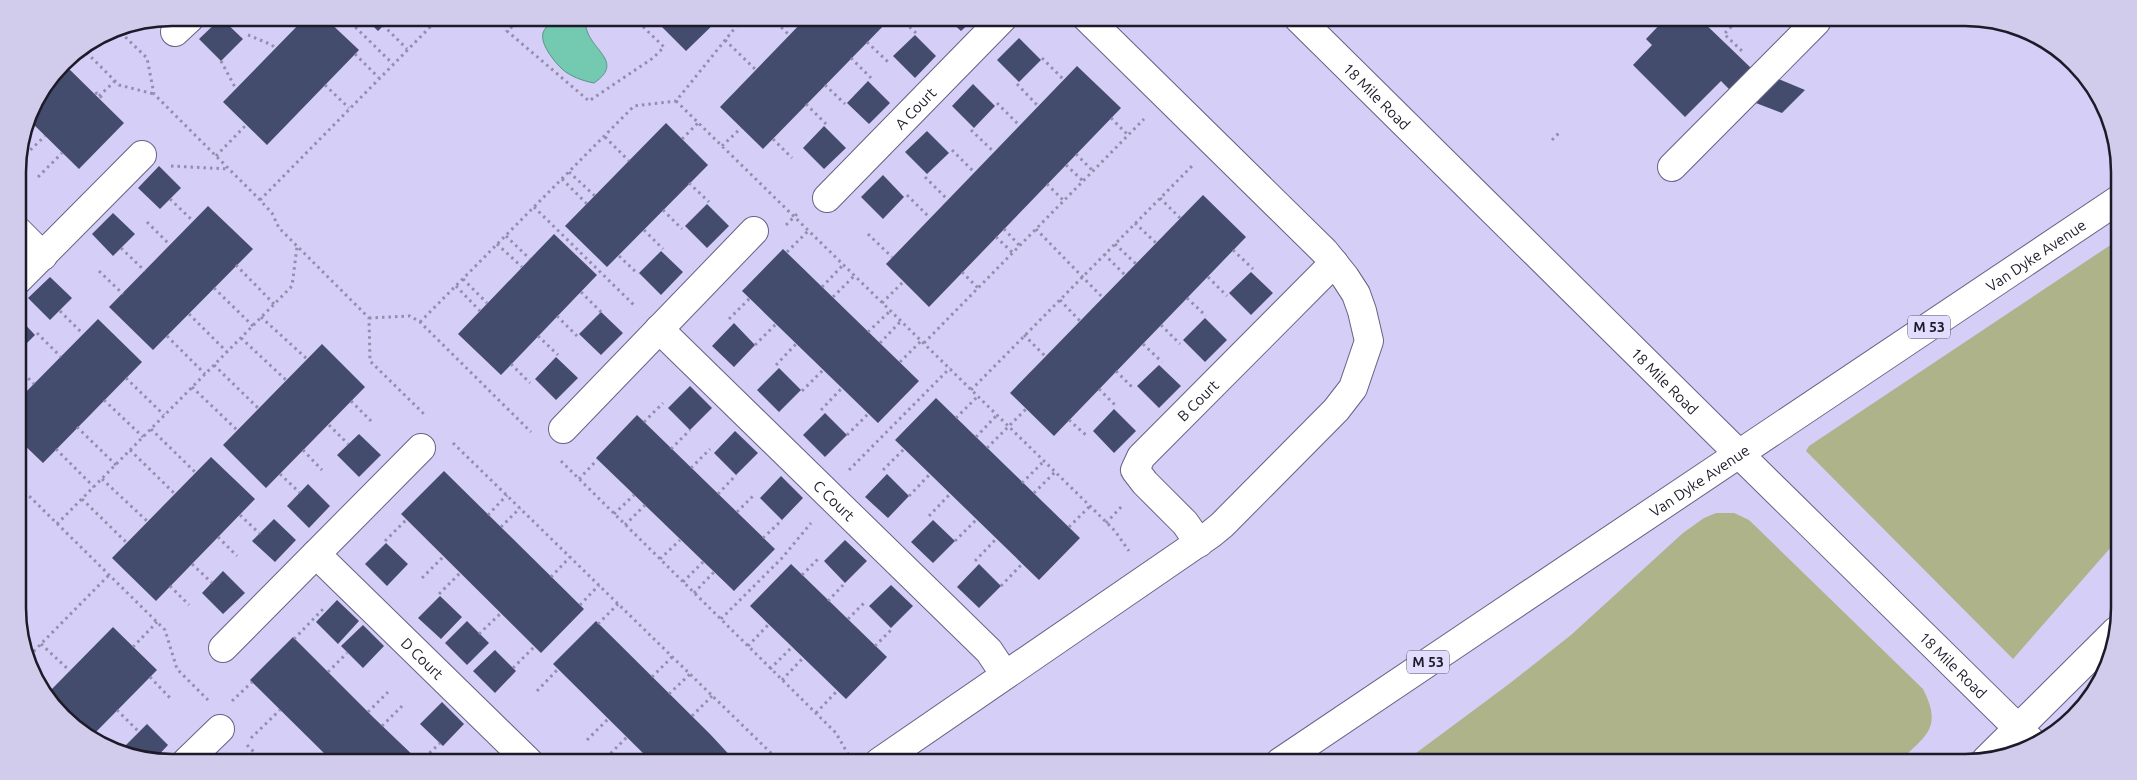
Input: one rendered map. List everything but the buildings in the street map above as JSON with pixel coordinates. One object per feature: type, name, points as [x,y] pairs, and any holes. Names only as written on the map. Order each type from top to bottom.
[{"type":"street","name":"A Court","points":[[827,198],[995,26]]},
{"type":"street","points":[[890,754],[1199,543],[1222,525],[1336,410],[1353,388],[1369,341],[1356,294],[1325,252],[1096,26]]},
{"type":"street","name":"18 Mile Road","points":[[1306,26],[2026,736]]},
{"type":"street","points":[[1672,167],[1812,26]]},
{"type":"street","points":[[27,272],[152,160]]},
{"type":"street","name":"Van Dyke Avenue","points":[[1293,753],[1738,453],[1819,402],[2111,205]]},
{"type":"street","points":[[563,428],[650,320],[768,230]]},
{"type":"street","points":[[27,240],[43,256]]},
{"type":"street","name":"B Court","points":[[1199,543],[1185,523],[1145,483],[1135,470],[1141,457],[1334,263]]},
{"type":"street","name":"C Court","points":[[650,320],[989,651],[1005,675]]},
{"type":"street","points":[[223,648],[421,448]]},
{"type":"street","name":"D Court","points":[[316,554],[521,754]]},
{"type":"street","points":[[2007,747],[2026,736],[2107,642]]},
{"type":"street","points":[[192,754],[220,713]]},
{"type":"path","points":[[354,26],[393,64]]},
{"type":"path","points":[[383,26],[407,50]]},
{"type":"path","points":[[260,200],[429,26]]},
{"type":"path","points":[[513,26],[507,31],[589,101],[653,58],[664,47],[642,26]]},
{"type":"path","points":[[420,322],[634,106],[676,101],[736,26]]},
{"type":"path","points":[[780,26],[789,35]]},
{"type":"path","points":[[909,26],[916,33]]},
{"type":"path","points":[[1732,26],[1724,34],[1746,55]]},
{"type":"path","points":[[123,35],[146,58],[154,94]]},
{"type":"path","points":[[248,35],[275,48]]},
{"type":"path","points":[[725,40],[756,70]]},
{"type":"path","points":[[867,42],[888,62]]},
{"type":"path","points":[[88,53],[119,85],[154,94],[260,200],[272,213],[279,228],[369,318],[370,361],[430,420]]},
{"type":"path","points":[[355,54],[379,78]]},
{"type":"path","points":[[851,58],[871,78]]},
{"type":"path","points":[[1042,58],[1064,80]]},
{"type":"path","points":[[221,61],[236,89]]},
{"type":"path","points":[[101,100],[103,98],[97,95],[115,80]]},
{"type":"path","points":[[1017,84],[1038,106]]},
{"type":"path","points":[[325,85],[349,108]]},
{"type":"path","points":[[825,85],[845,104]]},
{"type":"path","points":[[676,101],[1090,506],[1114,530],[1133,557]]},
{"type":"path","points":[[997,103],[1020,126]]},
{"type":"path","points":[[806,104],[826,124]]},
{"type":"path","points":[[900,362],[978,288],[1146,117]]},
{"type":"path","points":[[1111,118],[1128,135]]},
{"type":"path","points":[[682,139],[698,123]]},
{"type":"path","points":[[216,156],[246,125]]},
{"type":"path","points":[[722,146],[741,128]]},
{"type":"path","points":[[972,130],[994,152]]},
{"type":"path","points":[[1552,140],[1561,131]]},
{"type":"path","points":[[27,153],[45,136]]},
{"type":"path","points":[[604,136],[629,161]]},
{"type":"path","points":[[773,139],[792,158]]},
{"type":"path","points":[[952,150],[974,172]]},
{"type":"path","points":[[38,177],[62,152]]},
{"type":"path","points":[[1076,154],[1094,171]]},
{"type":"path","points":[[152,160],[230,169]]},
{"type":"path","points":[[971,390],[1193,164]]},
{"type":"path","points":[[1066,165],[1083,181]]},
{"type":"path","points":[[570,172],[594,196]]},
{"type":"path","points":[[925,177],[948,200]]},
{"type":"path","points":[[562,180],[587,204]]},
{"type":"path","points":[[689,184],[709,202]]},
{"type":"path","points":[[1047,184],[1064,201]]},
{"type":"path","points":[[907,195],[930,218]]},
{"type":"path","points":[[1160,198],[1180,218]]},
{"type":"path","points":[[170,199],[193,221]]},
{"type":"path","points":[[534,207],[650,320]]},
{"type":"path","points":[[663,210],[682,229]]},
{"type":"path","points":[[768,230],[794,216],[800,210]]},
{"type":"path","points":[[147,222],[170,245]]},
{"type":"path","points":[[1136,223],[1156,243]]},
{"type":"path","points":[[1004,229],[1020,246]]},
{"type":"path","points":[[1036,229],[1103,298]]},
{"type":"path","points":[[644,230],[663,249]]},
{"type":"path","points":[[787,252],[808,231]]},
{"type":"path","points":[[868,234],[892,257]]},
{"type":"path","points":[[506,236],[530,259]]},
{"type":"path","points":[[996,237],[1013,253]]},
{"type":"path","points":[[497,244],[522,267]]},
{"type":"path","points":[[1115,244],[1136,264]]},
{"type":"path","points":[[57,524],[292,286],[297,246]]},
{"type":"path","points":[[121,248],[144,271]]},
{"type":"path","points":[[1233,250],[1253,269]]},
{"type":"path","points":[[1104,254],[1125,275]]},
{"type":"path","points":[[619,256],[638,274]]},
{"type":"path","points":[[236,265],[274,304]]},
{"type":"path","points":[[822,287],[843,265]]},
{"type":"path","points":[[99,271],[122,294]]},
{"type":"path","points":[[962,272],[978,288]]},
{"type":"path","points":[[834,297],[854,276]]},
{"type":"path","points":[[1208,277],[1227,296]]},
{"type":"path","points":[[463,278],[487,303]]},
{"type":"path","points":[[882,303],[903,282]]},
{"type":"path","points":[[456,286],[480,311]]},
{"type":"path","points":[[214,288],[253,326]]},
{"type":"path","points":[[581,292],[601,312]]},
{"type":"path","points":[[729,319],[750,298]]},
{"type":"path","points":[[1188,298],[1206,316]]},
{"type":"path","points":[[1060,300],[1080,321]]},
{"type":"path","points":[[60,311],[83,334]]},
{"type":"path","points":[[868,332],[890,311]]},
{"type":"path","points":[[188,314],[227,352]]},
{"type":"path","points":[[369,318],[410,316],[420,322],[537,438]]},
{"type":"path","points":[[557,316],[577,336]]},
{"type":"path","points":[[261,317],[307,359]]},
{"type":"path","points":[[880,343],[901,321]]},
{"type":"path","points":[[756,345],[776,324]]},
{"type":"path","points":[[1161,325],[1180,344]]},
{"type":"path","points":[[37,333],[61,357]]},
{"type":"path","points":[[1024,335],[1046,356]]},
{"type":"path","points":[[167,336],[205,374]]},
{"type":"path","points":[[538,336],[558,355]]},
{"type":"path","points":[[241,338],[286,380]]},
{"type":"path","points":[[776,365],[796,344]]},
{"type":"path","points":[[1143,344],[1162,362]]},
{"type":"path","points":[[511,364],[530,383]]},
{"type":"path","points":[[214,365],[258,408]]},
{"type":"path","points":[[845,474],[950,368]]},
{"type":"path","points":[[802,391],[823,370]]},
{"type":"path","points":[[1116,371],[1134,389]]},
{"type":"path","points":[[27,376],[34,384]]},
{"type":"path","points":[[126,378],[164,415]]},
{"type":"path","points":[[192,387],[237,430]]},
{"type":"path","points":[[822,410],[842,388]]},
{"type":"path","points":[[1099,389],[1117,407]]},
{"type":"path","points":[[956,418],[978,396]]},
{"type":"path","points":[[104,400],[143,437]]},
{"type":"path","points":[[351,401],[371,421]]},
{"type":"path","points":[[644,422],[662,403]]},
{"type":"path","points":[[988,448],[1026,408]]},
{"type":"path","points":[[847,435],[868,414]]},
{"type":"path","points":[[976,437],[997,415]]},
{"type":"path","points":[[1069,420],[1087,436]]},
{"type":"path","points":[[329,425],[348,444]]},
{"type":"path","points":[[77,427],[116,465]]},
{"type":"path","points":[[151,429],[196,472]]},
{"type":"path","points":[[671,449],[690,430]]},
{"type":"path","points":[[451,441],[773,754]]},
{"type":"path","points":[[56,449],[94,487]]},
{"type":"path","points":[[691,468],[710,449]]},
{"type":"path","points":[[883,470],[904,449]]},
{"type":"path","points":[[130,450],[174,494]]},
{"type":"path","points":[[303,450],[322,470]]},
{"type":"path","points":[[558,458],[836,733],[848,754]]},
{"type":"path","points":[[579,478],[597,460]]},
{"type":"path","points":[[1022,483],[1044,461]]},
{"type":"path","points":[[1034,493],[1055,472]]},
{"type":"path","points":[[280,474],[300,493]]},
{"type":"path","points":[[909,496],[930,474]]},
{"type":"path","points":[[718,494],[736,475]]},
{"type":"path","points":[[102,478],[147,521]]},
{"type":"path","points":[[26,493],[165,630],[177,669],[220,713],[252,682]]},
{"type":"path","points":[[736,512],[755,494]]},
{"type":"path","points":[[929,516],[950,494]]},
{"type":"path","points":[[488,515],[507,495]]},
{"type":"path","points":[[614,514],[634,495]]},
{"type":"path","points":[[82,499],[127,543]]},
{"type":"path","points":[[1106,523],[1125,504]]},
{"type":"path","points":[[626,525],[645,506]]},
{"type":"path","points":[[1068,527],[1090,506]]},
{"type":"path","points":[[501,527],[520,508]]},
{"type":"path","points":[[240,515],[260,534]]},
{"type":"path","points":[[385,541],[407,519]]},
{"type":"path","points":[[763,538],[782,520]]},
{"type":"path","points":[[955,542],[976,520]]},
{"type":"path","points":[[721,619],[782,558],[812,521]]},
{"type":"path","points":[[218,538],[237,556]]},
{"type":"path","points":[[975,561],[996,539]]},
{"type":"path","points":[[660,559],[680,540]]},
{"type":"path","points":[[422,578],[444,556]]},
{"type":"path","points":[[551,577],[570,557]]},
{"type":"path","points":[[802,575],[820,557]]},
{"type":"path","points":[[683,582],[703,562]]},
{"type":"path","points":[[192,564],[212,583]]},
{"type":"path","points":[[1000,586],[1022,564]]},
{"type":"path","points":[[694,592],[714,572]]},
{"type":"path","points":[[439,594],[460,573]]},
{"type":"path","points":[[33,652],[109,575]]},
{"type":"path","points":[[828,601],[846,583]]},
{"type":"path","points":[[580,605],[599,585]]},
{"type":"path","points":[[170,586],[189,605]]},
{"type":"path","points":[[294,639],[332,601]]},
{"type":"path","points":[[848,619],[865,602]]},
{"type":"path","points":[[598,624],[618,604]]},
{"type":"path","points":[[479,634],[501,613]]},
{"type":"path","points":[[134,646],[157,622]]},
{"type":"path","points":[[748,646],[769,624]]},
{"type":"path","points":[[875,646],[892,629]]},
{"type":"path","points":[[41,644],[70,671]]},
{"type":"path","points":[[513,668],[535,646]]},
{"type":"path","points":[[770,669],[792,647]]},
{"type":"path","points":[[328,672],[347,653]]},
{"type":"path","points":[[652,677],[672,657]]},
{"type":"path","points":[[782,680],[803,658]]},
{"type":"path","points":[[537,690],[558,669]]},
{"type":"path","points":[[669,694],[690,674]]},
{"type":"path","points":[[150,677],[172,699]]},
{"type":"path","points":[[816,714],[838,691]]},
{"type":"path","points":[[368,712],[388,692]]},
{"type":"path","points":[[692,716],[712,695]]},
{"type":"path","points":[[382,726],[402,706]]},
{"type":"path","points":[[117,710],[139,732]]},
{"type":"path","points":[[256,754],[245,744],[280,710]]},
{"type":"path","points":[[587,740],[608,719]]},
{"type":"path","points":[[610,754],[627,737]]},
{"type":"path","points":[[429,754],[440,743]]},
{"type":"shaded area","points":[[586,26],[590,37],[606,60],[607,67],[604,75],[594,83],[576,78],[564,71],[548,52],[544,42],[543,33],[547,27]]},
{"type":"shaded area","points":[[2111,245],[2111,547],[2013,659],[1806,451],[1809,446]]},
{"type":"shaded area","points":[[1716,513],[1734,513],[1749,520],[1923,689],[1929,702],[1931,722],[1928,730],[1917,745],[1908,753],[1416,753],[1571,635],[1683,533],[1704,518]]}]
